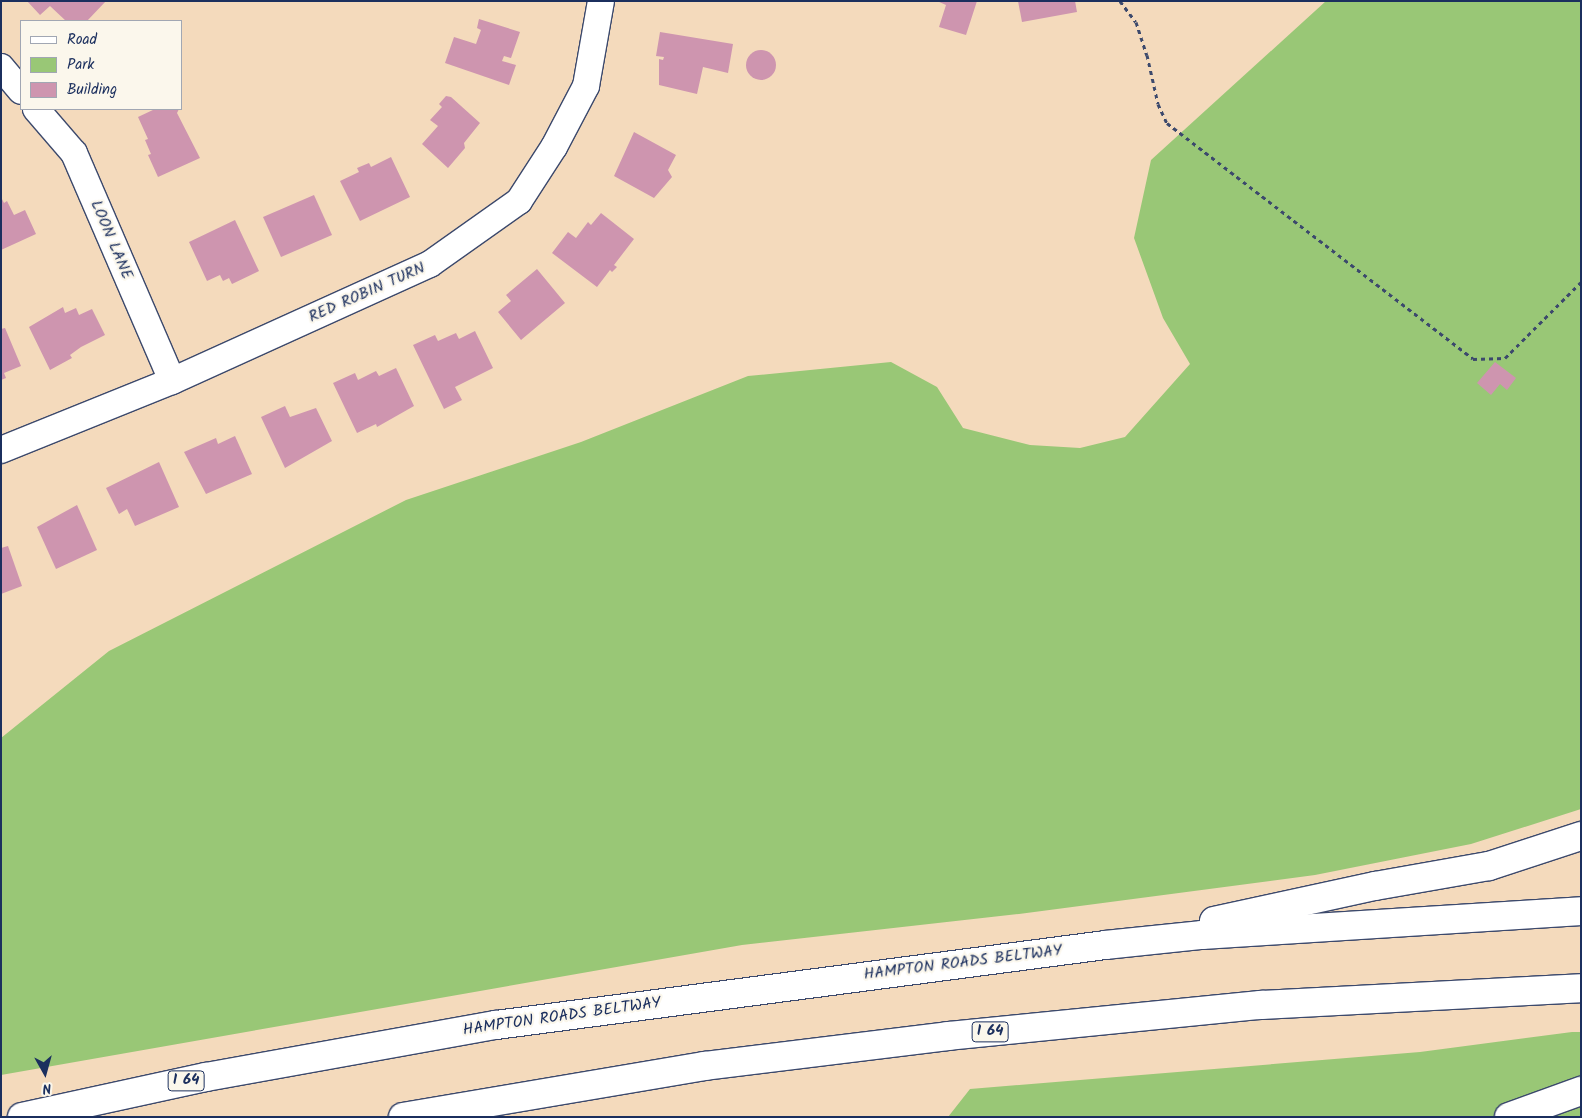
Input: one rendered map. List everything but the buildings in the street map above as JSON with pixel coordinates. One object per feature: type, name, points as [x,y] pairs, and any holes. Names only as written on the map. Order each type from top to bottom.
[{"type":"highway","points":[[1105,945],[1375,886],[1489,866],[1581,836]]},
{"type":"highway","name":"I 64","points":[[1105,945],[1202,935],[1581,912]]},
{"type":"highway","name":"HAMPTON ROADS BELTWAY","points":[[22,1117],[206,1077],[496,1025],[1105,945]]},
{"type":"highway","name":"I 64","points":[[403,1117],[705,1066],[948,1036],[1261,1006],[1581,988]]},
{"type":"highway","points":[[1509,1117],[1581,1091]]},
{"type":"street","name":"RED ROBIN TURN","points":[[1,450],[172,381],[430,264],[519,201],[554,147],[586,86],[602,1]]},
{"type":"street","points":[[1,67],[20,90]]},
{"type":"street","name":"LOON LANE","points":[[37,110],[74,153],[172,381]]},
{"type":"path","points":[[1120,1],[1136,22],[1148,55],[1158,104],[1167,123],[1473,359],[1505,358],[1581,282]]},
{"type":"green space","points":[[1326,1],[1581,1],[1581,809],[1471,844],[1315,875],[1019,914],[742,945],[1,1075],[1,738],[109,651],[406,500],[581,442],[748,376],[891,362],[937,387],[963,428],[1030,445],[1080,448],[1125,437],[1190,364],[1163,318],[1134,238],[1151,160]]},
{"type":"green space","points":[[1581,1032],[1581,1117],[948,1117],[970,1089],[1420,1052]]}]
